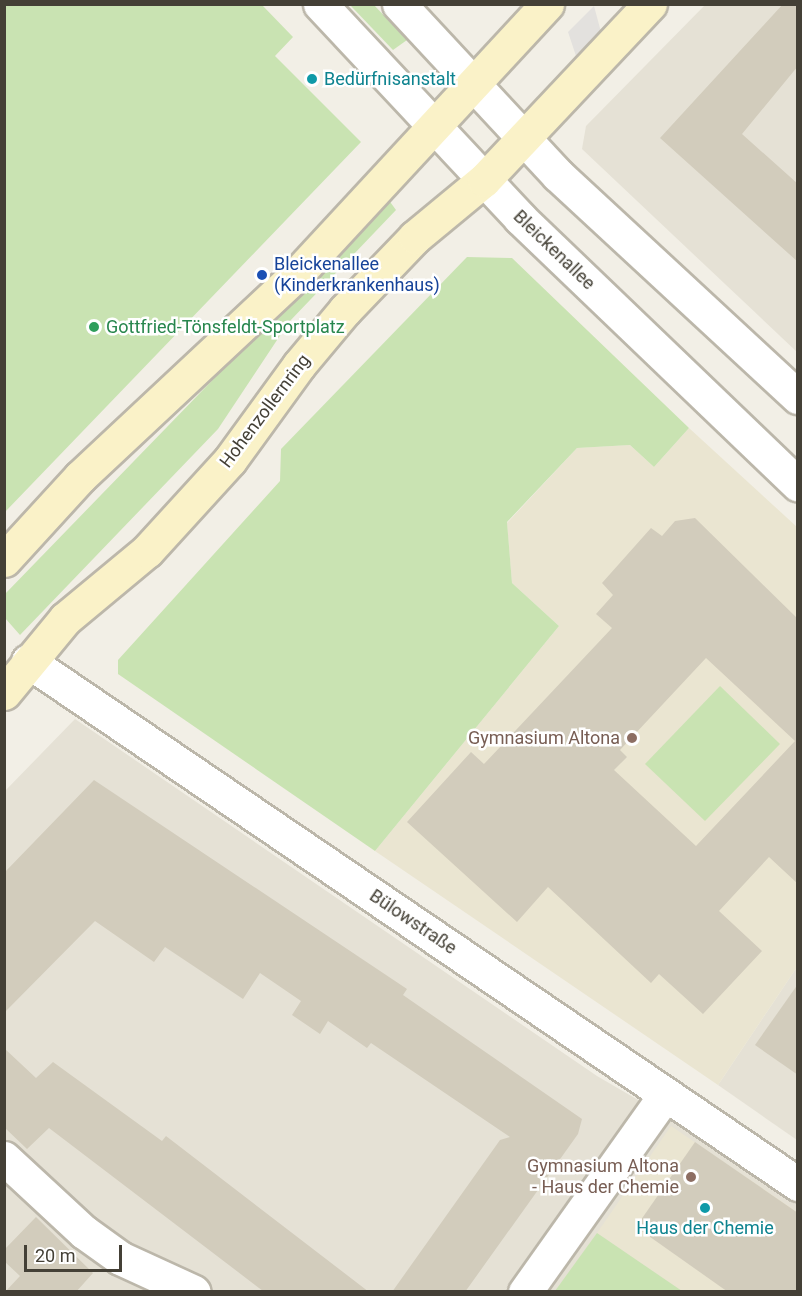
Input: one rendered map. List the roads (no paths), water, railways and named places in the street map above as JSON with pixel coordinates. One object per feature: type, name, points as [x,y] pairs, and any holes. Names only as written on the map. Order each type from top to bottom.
[{"type":"main road","points":[[4,560],[80,477],[299,272],[547,4]]},
{"type":"main road","name":"Hohenzollernring","points":[[4,693],[16,653],[65,619],[147,551],[230,460],[299,365],[345,310],[415,237],[484,180],[650,4]]},
{"type":"street","name":"Bleickenallee","points":[[320,4],[484,180],[798,485]]},
{"type":"street","points":[[399,4],[558,175],[798,397]]},
{"type":"street","name":"Bülowstraße","points":[[16,653],[798,1184]]},
{"type":"street","points":[[525,1292],[665,1095]]},
{"type":"street","points":[[4,1158],[84,1232],[120,1258],[194,1292]]},
{"type":"place","name":"Bedürfnisanstalt","points":[[312,79]]},
{"type":"place","name":"Bleickenallee (Kinderkrankenhaus)","points":[[262,275]]},
{"type":"place","name":"Gottfried-Tönsfeldt-Sportplatz","points":[[94,327]]},
{"type":"place","name":"Gymnasium Altona","points":[[632,738]]},
{"type":"place","name":"Gymnasium Altona - Haus der Chemie","points":[[691,1177]]},
{"type":"place","name":"Haus der Chemie","points":[[705,1208]]}]
